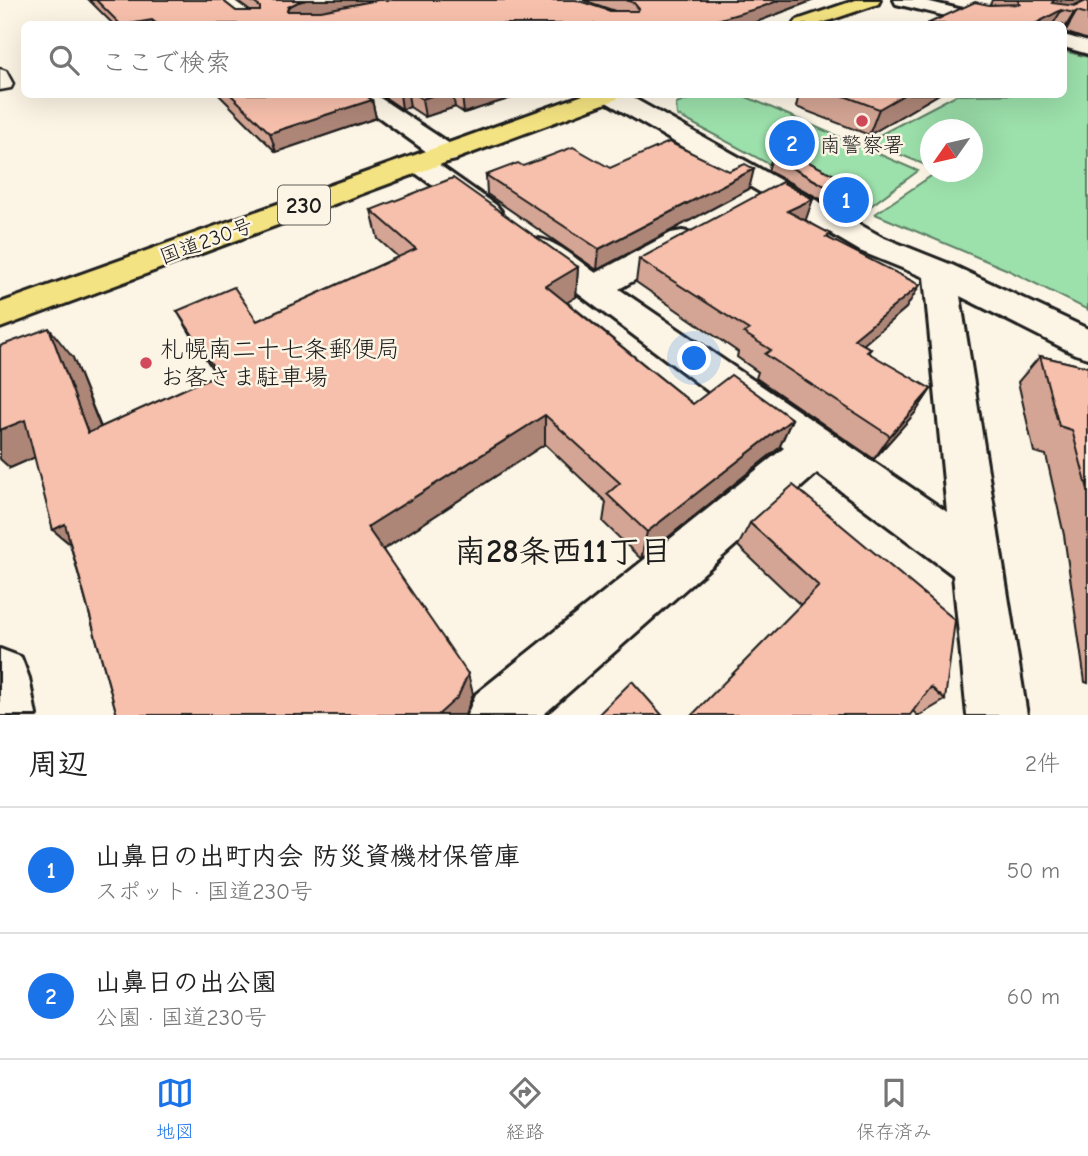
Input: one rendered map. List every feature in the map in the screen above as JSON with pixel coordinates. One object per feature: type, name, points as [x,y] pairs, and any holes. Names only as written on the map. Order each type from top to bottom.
[{"type":"highway","points":[[812,21],[872,0]]},
{"type":"highway","name":"国道230号","points":[[0,316],[598,98]]},
{"type":"street","points":[[902,0],[986,21]]},
{"type":"street","points":[[1067,42],[1088,48]]},
{"type":"street","points":[[363,98],[433,159],[595,288],[977,562]]},
{"type":"street","points":[[616,98],[871,244],[940,272],[1088,345]]},
{"type":"street","points":[[740,208],[775,189]]},
{"type":"street","points":[[595,288],[704,228]]},
{"type":"street","points":[[940,272],[997,715]]},
{"type":"street","points":[[498,715],[817,446]]},
{"type":"street","points":[[0,678],[6,715]]},
{"type":"lane","points":[[0,74],[5,84],[0,85]]},
{"type":"green space","points":[[1067,52],[1088,57],[1088,310],[1008,270],[875,214],[922,182],[983,182],[983,119],[920,119],[920,163],[868,141],[950,98],[1067,98]]},
{"type":"green space","points":[[691,98],[749,98],[918,171],[861,213],[677,115],[676,104]]},
{"type":"building","points":[[96,0],[222,0],[236,11],[260,11],[260,7],[250,0],[306,0],[288,7],[287,11],[321,11],[378,0],[576,0],[610,11],[637,11],[639,9],[634,3],[626,0],[780,0],[714,21],[117,21]]},
{"type":"building","points":[[1017,0],[1054,0],[1052,3],[1076,6],[1088,0],[1088,14],[1061,10],[1041,21],[934,21],[975,2],[989,5],[1020,4]]},
{"type":"building","points":[[234,98],[372,100],[270,133]]},
{"type":"building","points":[[850,98],[898,98],[879,109]]},
{"type":"building","points":[[669,142],[729,171],[745,164],[754,169],[599,249],[486,175],[518,163],[523,166],[573,147],[610,168]]},
{"type":"building","points":[[787,151],[856,186],[840,194],[772,157]]},
{"type":"building","points":[[453,178],[578,267],[546,286],[693,404],[731,375],[792,419],[647,532],[607,494],[620,483],[545,415],[367,527],[468,674],[458,697],[438,715],[117,715],[65,524],[53,530],[25,420],[0,430],[0,346],[49,328],[88,433],[218,374],[177,311],[234,287],[257,321],[416,249],[371,210]]},
{"type":"building","points":[[782,182],[813,199],[787,211],[831,234],[826,237],[920,285],[854,339],[871,349],[867,352],[931,389],[890,436],[765,354],[771,350],[744,333],[749,330],[639,259]]},
{"type":"building","points":[[1040,356],[1088,367],[1088,490],[1072,430],[1059,426]]},
{"type":"building","points":[[793,485],[955,620],[945,700],[931,687],[910,715],[692,715],[819,586],[750,523]]},
{"type":"building","points":[[632,681],[662,715],[598,715]]},
{"type":"place","name":"南警察署","points":[[862,121]]},
{"type":"place","name":"山鼻日の出公園","points":[[792,143]]},
{"type":"place","name":"山鼻日の出町内会 防災資機材保管庫","points":[[846,200]]},
{"type":"place","name":"札幌南二十七条郵便局 お客さま駐車場","points":[[146,363]]},
{"type":"district","name":"南28条西11丁目","points":[[563,551]]}]
